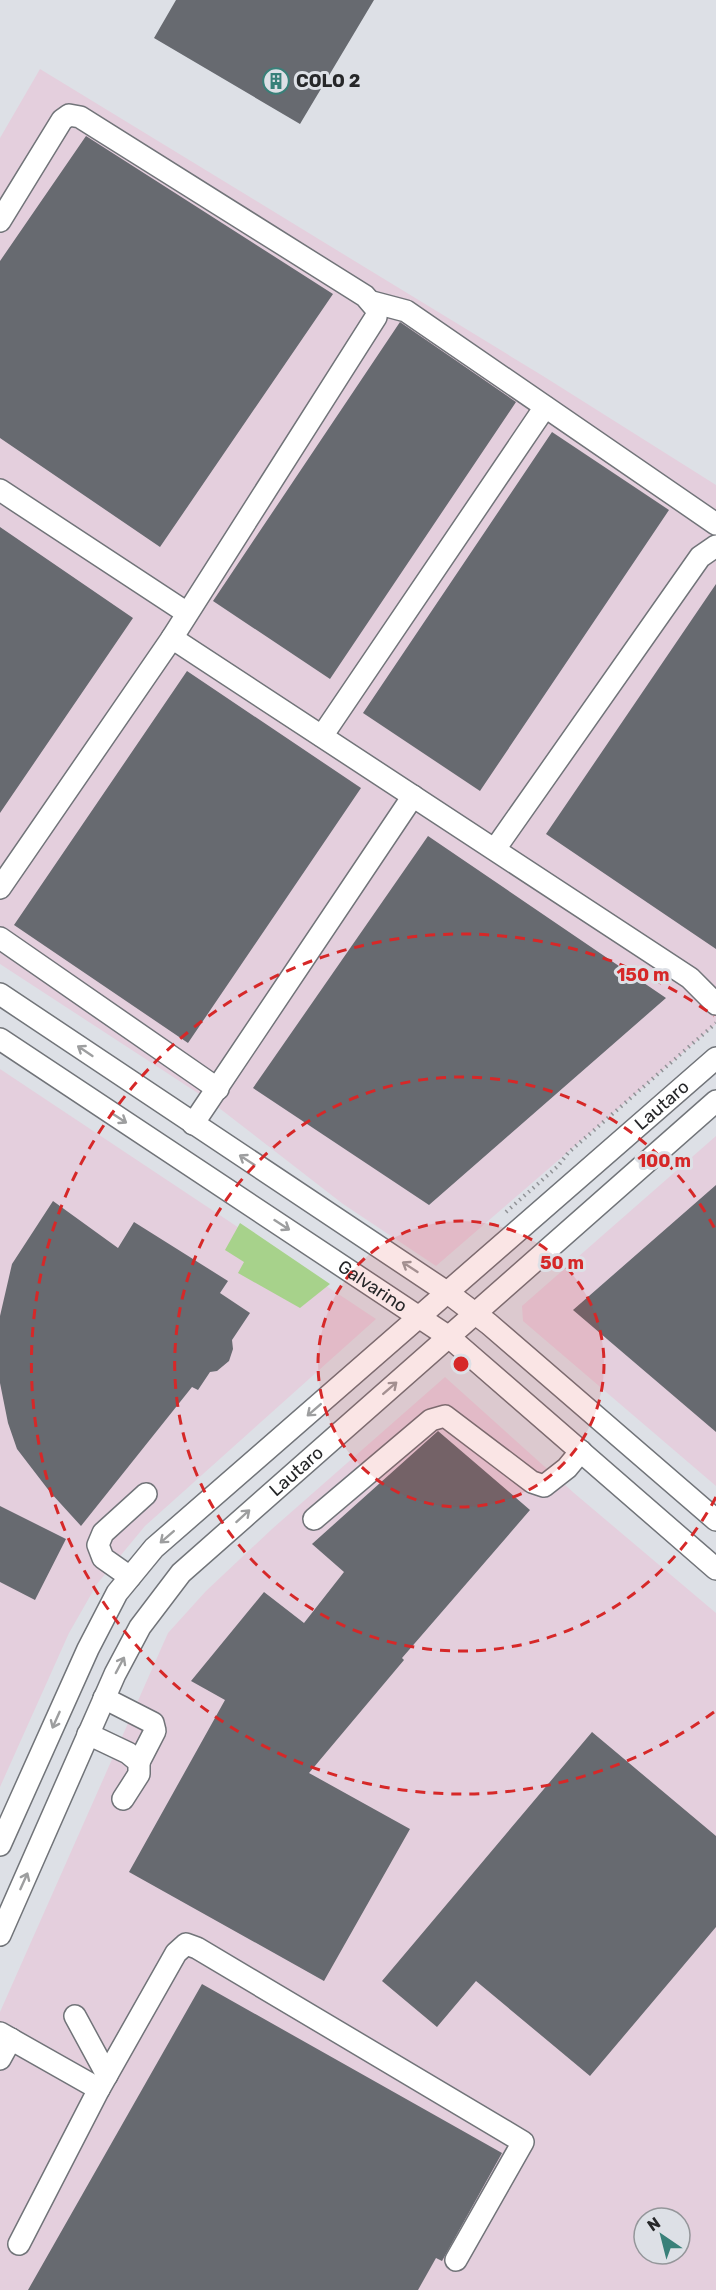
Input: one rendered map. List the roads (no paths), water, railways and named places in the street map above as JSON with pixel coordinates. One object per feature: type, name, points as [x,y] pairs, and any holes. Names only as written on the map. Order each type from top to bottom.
[{"type":"street","points":[[0,221],[62,120],[69,115],[80,117],[372,302],[406,311],[716,524]]},
{"type":"street","points":[[0,888],[172,638],[376,317],[377,310],[372,302]]},
{"type":"street","points":[[322,736],[545,407]]},
{"type":"street","points":[[0,490],[187,612]]},
{"type":"street","points":[[495,849],[700,557],[716,546]]},
{"type":"street","points":[[172,638],[690,978],[716,1004]]},
{"type":"street","points":[[193,1124],[413,796]]},
{"type":"street","points":[[0,938],[218,1089]]},
{"type":"street","name":"Galvarino","points":[[0,994],[448,1293],[716,1520]]},
{"type":"street","name":"Galvarino","points":[[0,1039],[422,1316],[449,1336],[716,1569]]},
{"type":"street","name":"Lautaro","points":[[0,1845],[88,1649],[117,1593],[154,1548],[716,1058]]},
{"type":"street","name":"Lautaro","points":[[0,1935],[104,1698],[140,1626],[181,1573],[716,1101]]},
{"type":"street","points":[[314,1519],[431,1420],[445,1416],[532,1482],[544,1486],[567,1468],[581,1451]]},
{"type":"street","points":[[130,1577],[103,1558],[98,1545],[103,1533],[146,1494]]},
{"type":"street","points":[[104,1698],[153,1723],[155,1731],[139,1762],[139,1774],[123,1799]]},
{"type":"street","points":[[88,1734],[128,1753],[139,1762]]},
{"type":"street","points":[[19,2244],[103,2082],[176,1953],[186,1944],[197,1948],[523,2142],[456,2260]]},
{"type":"street","points":[[75,2016],[103,2082]]},
{"type":"street","points":[[0,2059],[5,2036],[103,2082]]},
{"type":"place","name":"COLO 2","points":[[276,81]]}]
